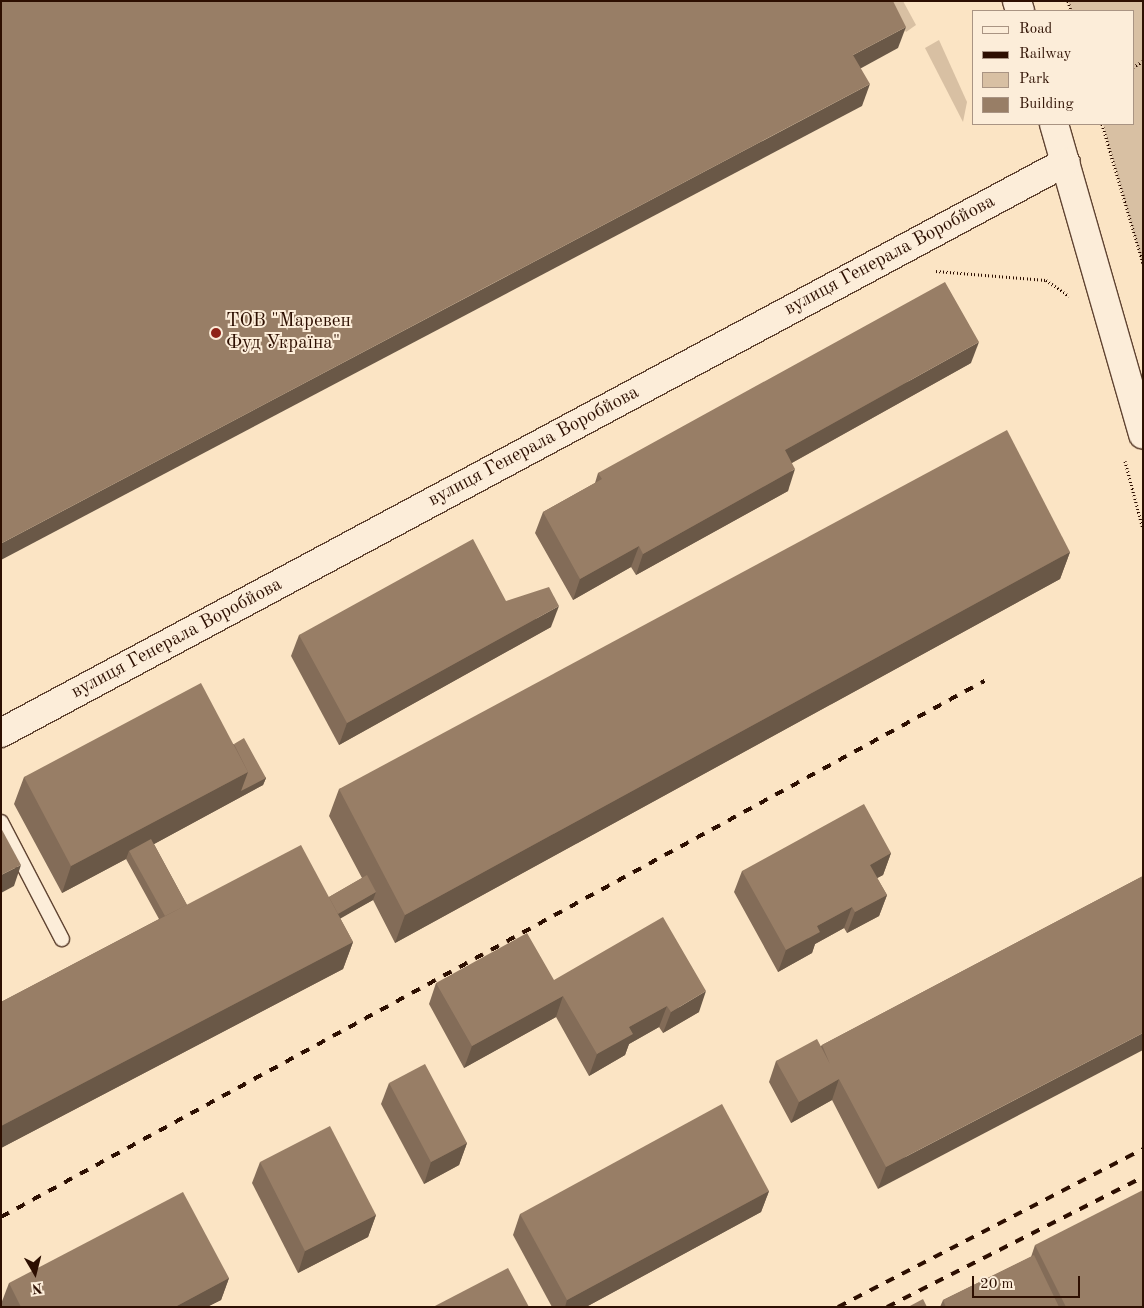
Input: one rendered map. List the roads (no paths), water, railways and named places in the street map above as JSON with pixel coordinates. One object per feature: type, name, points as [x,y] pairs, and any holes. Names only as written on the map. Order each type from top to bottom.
[{"type":"street","points":[[1054,125],[1143,434]]},
{"type":"street","name":"вулиця Генерала Воробйова","points":[[1,733],[1066,162]]},
{"type":"lane","points":[[1,822],[62,939]]},
{"type":"railway","points":[[1,1217],[984,681]]},
{"type":"railway","points":[[838,1307],[1143,1149]]},
{"type":"railway","points":[[887,1307],[1143,1177]]},
{"type":"place","name":"ТОВ \"Маревен Фуд Україна\"","points":[[216,333]]}]
